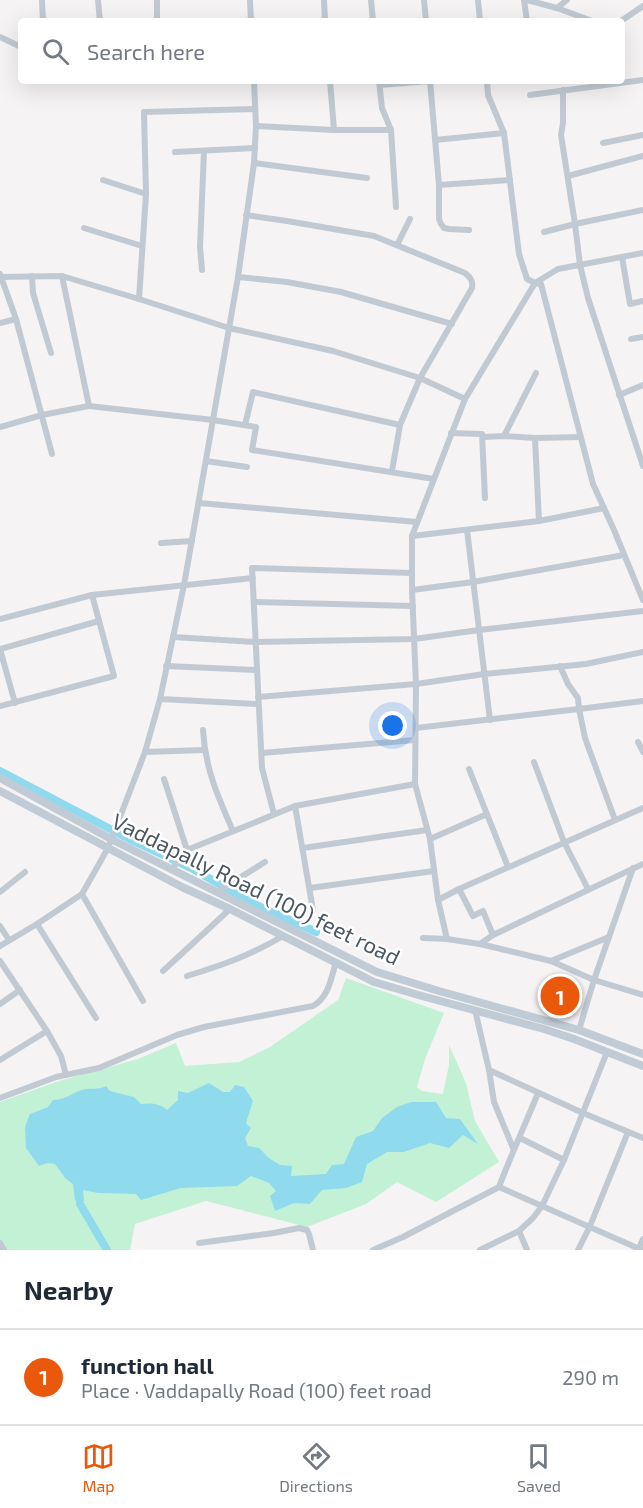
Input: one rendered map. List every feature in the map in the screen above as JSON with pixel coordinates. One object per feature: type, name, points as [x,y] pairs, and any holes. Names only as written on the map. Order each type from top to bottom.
[{"type":"main road","name":"Vaddapally Road (100) feet road","points":[[0,778],[112,837],[176,864],[377,972],[579,1030],[643,1054]]},
{"type":"main road","points":[[0,791],[112,837],[189,891],[374,981],[544,1029],[643,1066]]},
{"type":"street","points":[[42,0],[44,18]]},
{"type":"street","points":[[98,0],[100,18]]},
{"type":"street","points":[[157,0],[157,18]]},
{"type":"street","points":[[250,0],[251,18]]},
{"type":"street","points":[[324,0],[325,18]]},
{"type":"street","points":[[371,0],[373,18]]},
{"type":"street","points":[[424,0],[426,18]]},
{"type":"street","points":[[478,0],[480,18]]},
{"type":"street","points":[[526,18],[526,0],[584,18]]},
{"type":"street","points":[[556,8],[567,0]]},
{"type":"street","points":[[625,18],[643,6]]},
{"type":"street","points":[[0,37],[18,46]]},
{"type":"street","points":[[625,81],[643,80]]},
{"type":"street","points":[[0,946],[82,894],[112,837],[145,752],[160,699],[184,585],[238,277],[254,163],[256,126],[254,84]]},
{"type":"street","points":[[330,84],[334,129]]},
{"type":"street","points":[[379,84],[382,108],[391,130],[396,207]]},
{"type":"street","points":[[430,84],[439,185],[439,219],[444,228],[469,230]]},
{"type":"street","points":[[487,84],[488,95],[504,134],[519,254],[527,279],[541,284],[592,484],[643,600]]},
{"type":"street","points":[[530,95],[597,84]]},
{"type":"street","points":[[564,90],[561,135],[580,265],[588,298],[643,466]]},
{"type":"street","points":[[139,298],[146,194],[144,112],[255,109]]},
{"type":"street","points":[[256,126],[391,130]]},
{"type":"street","points":[[435,140],[504,134]]},
{"type":"street","points":[[603,143],[643,135]]},
{"type":"street","points":[[175,152],[255,148]]},
{"type":"street","points":[[202,270],[200,247],[204,151]]},
{"type":"street","points":[[568,176],[643,156]]},
{"type":"street","points":[[254,163],[367,178]]},
{"type":"street","points":[[103,180],[146,194]]},
{"type":"street","points":[[439,185],[510,180]]},
{"type":"street","points":[[544,232],[643,210]]},
{"type":"street","points":[[246,215],[374,236],[465,273],[473,282],[472,288],[420,378],[400,425],[392,471]]},
{"type":"street","points":[[397,244],[410,219]]},
{"type":"street","points":[[84,228],[142,246]]},
{"type":"street","points":[[447,939],[438,900],[430,839],[416,784],[412,536],[465,399],[535,283],[558,269],[643,253]]},
{"type":"street","points":[[622,257],[630,304],[643,301]]},
{"type":"street","points":[[52,454],[16,319],[1,276],[62,276],[139,298],[229,328],[333,351],[420,378],[465,399]]},
{"type":"street","points":[[32,276],[33,293],[51,353]]},
{"type":"street","points":[[62,276],[89,406]]},
{"type":"street","points":[[238,277],[287,282],[341,292],[452,324]]},
{"type":"street","points":[[0,323],[16,319]]},
{"type":"street","points":[[631,339],[643,337]]},
{"type":"street","points":[[504,436],[536,373]]},
{"type":"street","points":[[619,395],[643,386]]},
{"type":"street","points":[[245,425],[253,392],[400,425]]},
{"type":"street","points":[[0,427],[42,415],[89,406],[213,420],[256,426],[252,450],[434,479]]},
{"type":"street","points":[[451,433],[482,434],[483,437],[580,437]]},
{"type":"street","points":[[483,437],[485,498]]},
{"type":"street","points":[[535,438],[539,521]]},
{"type":"street","points":[[206,461],[247,467]]},
{"type":"street","points":[[199,503],[417,522]]},
{"type":"street","points":[[412,536],[539,521],[604,508]]},
{"type":"street","points":[[467,530],[490,720]]},
{"type":"street","points":[[161,543],[192,541]]},
{"type":"street","points":[[412,590],[473,582],[624,555]]},
{"type":"street","points":[[274,814],[262,768],[252,568],[412,573]]},
{"type":"street","points":[[0,619],[92,595],[253,578]]},
{"type":"street","points":[[0,706],[114,676],[92,595]]},
{"type":"street","points":[[254,602],[413,606]]},
{"type":"street","points":[[173,637],[255,642],[414,639],[643,611]]},
{"type":"street","points":[[15,702],[0,649],[99,621]]},
{"type":"street","points":[[160,699],[258,701],[586,664],[643,652]]},
{"type":"street","points":[[166,666],[257,670]]},
{"type":"street","points":[[561,666],[568,684],[578,698],[585,738],[615,820]]},
{"type":"street","points":[[416,728],[643,701]]},
{"type":"street","points":[[203,730],[204,750],[213,784],[233,831]]},
{"type":"street","points":[[262,753],[415,740]]},
{"type":"street","points":[[638,742],[643,752]]},
{"type":"street","points":[[145,752],[204,750]]},
{"type":"street","points":[[534,762],[564,842],[588,889]]},
{"type":"street","points":[[469,769],[508,867]]},
{"type":"street","points":[[164,779],[187,850]]},
{"type":"street","points":[[176,864],[187,850],[295,806],[416,784]]},
{"type":"street","points":[[295,806],[313,910]]},
{"type":"street","points":[[438,900],[643,808]]},
{"type":"street","points":[[430,839],[487,814]]},
{"type":"street","points":[[303,848],[427,830]]},
{"type":"street","points":[[222,888],[265,862]]},
{"type":"street","points":[[480,944],[493,935],[643,864]]},
{"type":"street","points":[[579,1030],[633,868]]},
{"type":"street","points":[[310,888],[434,871]]},
{"type":"street","points":[[0,891],[25,872]]},
{"type":"street","points":[[459,889],[473,916],[483,911],[493,935]]},
{"type":"street","points":[[82,894],[143,1001]]},
{"type":"street","points":[[163,971],[230,909]]},
{"type":"street","points":[[37,924],[96,1018]]},
{"type":"street","points":[[0,926],[9,940]]},
{"type":"street","points":[[187,976],[257,951],[284,936]]},
{"type":"street","points":[[551,961],[609,937]]},
{"type":"street","points":[[423,938],[480,944],[551,961],[594,980],[643,995]]},
{"type":"street","points":[[0,961],[61,1056],[66,1075]]},
{"type":"street","points":[[0,1098],[56,1077],[99,1068],[177,1035],[204,1027],[314,1006],[321,1002],[326,992],[336,962]]},
{"type":"street","points":[[0,1004],[20,990]]},
{"type":"street","points":[[475,1010],[495,1102],[513,1148]]},
{"type":"street","points":[[0,1060],[46,1031]]},
{"type":"street","points":[[480,1250],[519,1231],[542,1206],[564,1160],[607,1052]]},
{"type":"street","points":[[489,1070],[643,1138]]},
{"type":"street","points":[[373,1250],[499,1187],[513,1148],[520,1138],[538,1093]]},
{"type":"street","points":[[578,1250],[628,1132]]},
{"type":"street","points":[[520,1138],[564,1160]]},
{"type":"street","points":[[499,1187],[639,1250],[643,1239]]},
{"type":"street","points":[[198,1244],[299,1228],[307,1230],[313,1250]]},
{"type":"street","points":[[519,1231],[527,1250]]},
{"type":"street","points":[[0,1243],[4,1250]]},
{"type":"green space","points":[[346,978],[444,1013],[425,1059],[417,1087],[422,1091],[443,1094],[449,1065],[449,1045],[466,1083],[475,1121],[499,1162],[436,1202],[397,1182],[366,1204],[307,1227],[206,1201],[135,1224],[130,1250],[0,1250],[0,1102],[56,1082],[138,1059],[176,1043],[185,1066],[239,1062],[270,1047],[338,1000]]},
{"type":"water","points":[[209,1083],[223,1092],[230,1092],[235,1085],[244,1087],[253,1101],[246,1123],[251,1128],[245,1138],[248,1146],[259,1148],[280,1165],[292,1166],[291,1176],[326,1174],[332,1165],[344,1164],[356,1137],[373,1131],[382,1118],[397,1107],[411,1102],[436,1102],[446,1118],[460,1119],[478,1144],[463,1135],[449,1148],[430,1143],[404,1152],[387,1152],[367,1164],[362,1182],[346,1188],[322,1190],[310,1204],[294,1203],[275,1211],[270,1196],[276,1191],[269,1183],[251,1176],[237,1186],[181,1188],[141,1200],[136,1194],[98,1193],[83,1190],[84,1201],[80,1204],[75,1200],[73,1184],[65,1178],[55,1164],[47,1163],[39,1166],[26,1148],[25,1127],[30,1114],[48,1107],[53,1100],[62,1099],[82,1090],[106,1086],[110,1091],[134,1097],[141,1104],[154,1104],[167,1110],[178,1100],[178,1091],[188,1093]]},
{"type":"waterway","points":[[0,771],[133,841],[193,869],[254,904],[316,932]]},
{"type":"waterway","points":[[80,1204],[107,1250]]},
{"type":"place","name":"function hall","points":[[560,996]]}]
